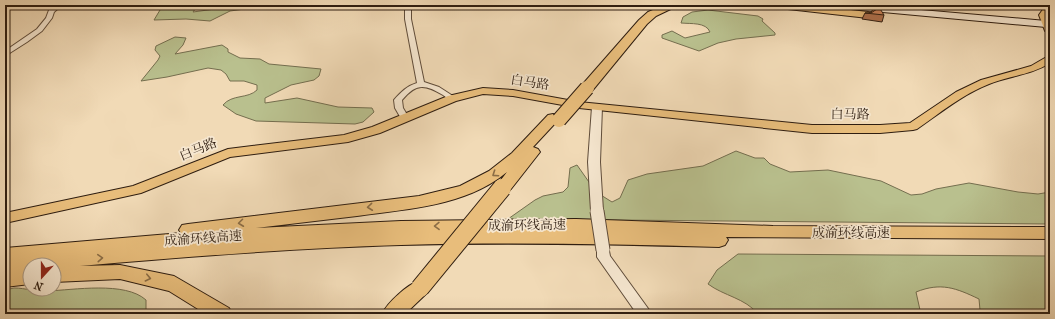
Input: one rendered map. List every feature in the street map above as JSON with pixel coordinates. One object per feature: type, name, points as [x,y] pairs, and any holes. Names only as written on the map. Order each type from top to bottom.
[{"type":"highway","points":[[584,87],[638,20],[648,12],[663,5]]},
{"type":"highway","points":[[392,314],[420,288],[505,185],[556,119],[643,22],[652,14],[674,5]]},
{"type":"highway","points":[[779,5],[866,12]]},
{"type":"highway","points":[[818,5],[866,12]]},
{"type":"highway","points":[[5,254],[419,202],[465,190],[494,175],[517,156],[556,119]]},
{"type":"highway","name":"成渝环线高速","points":[[5,254],[226,236],[401,226],[576,225],[773,232],[1050,233]]},
{"type":"highway","name":"成渝环线高速","points":[[5,266],[221,248],[399,238],[577,236],[777,242],[1050,243]]},
{"type":"highway","points":[[62,274],[120,272],[174,284],[222,314]]},
{"type":"highway","points":[[5,279],[22,277]]},
{"type":"main road","points":[[866,12],[1048,28],[1044,15],[1050,6]]},
{"type":"main road","name":"白马路","points":[[5,218],[136,190],[228,153],[344,139],[376,130],[452,98],[483,91],[513,93],[597,107],[812,129],[887,129],[913,126],[960,94],[985,82],[1035,68],[1050,58]]},
{"type":"street","points":[[5,54],[30,38],[48,20],[50,11],[59,5]]},
{"type":"street","points":[[408,5],[408,19],[421,84]]},
{"type":"street","points":[[405,118],[399,108],[398,100],[411,86],[421,84],[430,85],[452,98]]},
{"type":"street","points":[[597,107],[594,162],[597,211],[604,256],[645,314]]},
{"type":"green space","points":[[163,5],[198,5],[193,12],[244,5],[274,5],[230,11],[210,21],[186,19],[154,20]]},
{"type":"green space","points":[[708,10],[758,16],[763,19],[762,21],[775,33],[775,35],[736,39],[718,43],[699,51],[662,38],[662,35],[672,31],[685,38],[710,32],[702,25],[681,23],[683,17],[692,12]]},
{"type":"green space","points":[[175,37],[186,38],[183,45],[175,54],[222,45],[228,49],[228,52],[240,58],[260,59],[269,64],[321,69],[319,76],[314,80],[291,85],[265,98],[265,103],[297,98],[338,107],[372,108],[374,112],[363,122],[355,124],[256,121],[236,114],[223,105],[231,99],[253,93],[257,90],[257,85],[244,81],[230,81],[226,74],[221,70],[208,68],[141,81],[160,56],[155,50],[156,46]]},
{"type":"green space","points":[[736,151],[755,158],[764,158],[770,164],[790,172],[828,170],[881,181],[911,195],[922,194],[936,189],[969,183],[1018,192],[1038,194],[1050,192],[1050,224],[508,219],[543,196],[563,192],[568,187],[570,168],[577,165],[596,192],[612,202],[620,198],[628,180],[647,174],[703,166]]},
{"type":"green space","points":[[738,254],[1050,256],[1050,313],[973,314],[980,310],[979,299],[956,289],[933,287],[916,292],[920,310],[924,314],[758,314],[747,304],[708,284],[717,270]]},
{"type":"green space","points":[[14,288],[22,289],[22,297],[62,297],[62,290],[99,288],[125,290],[137,294],[146,300],[146,314],[5,314],[5,290]]},
{"type":"building","points":[[874,6],[879,7],[884,15],[865,13],[871,13],[877,9]]}]
